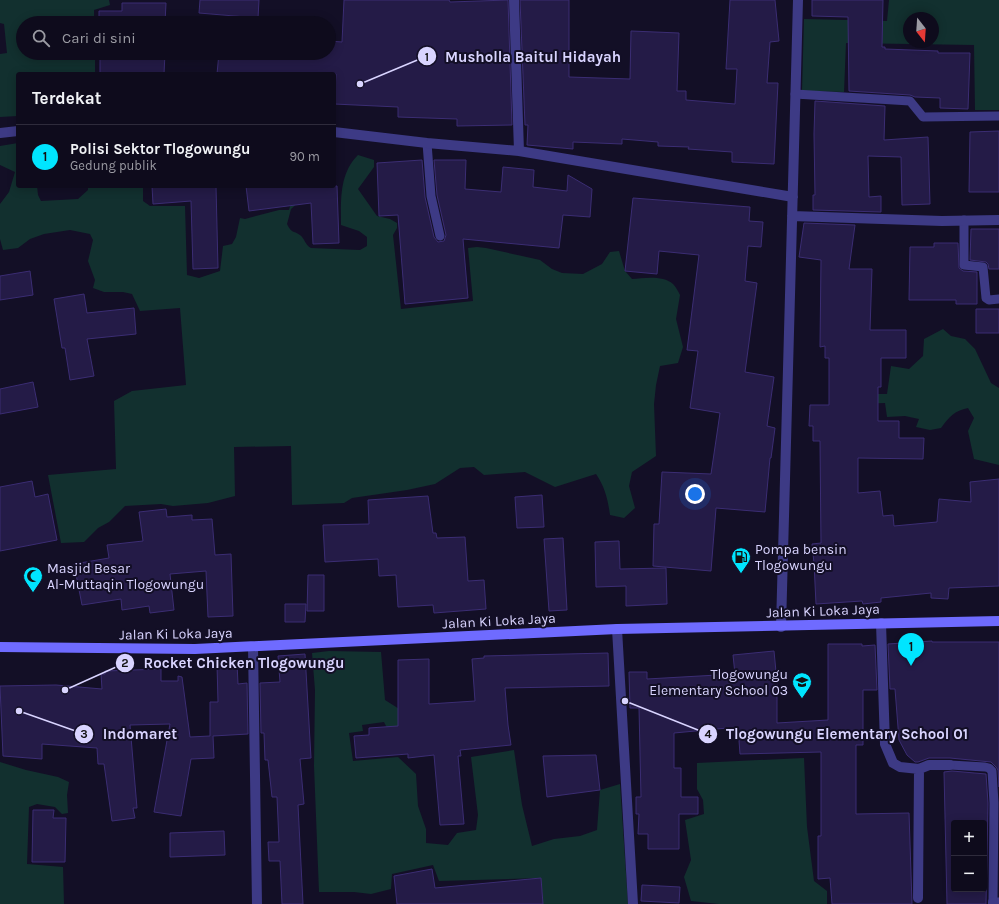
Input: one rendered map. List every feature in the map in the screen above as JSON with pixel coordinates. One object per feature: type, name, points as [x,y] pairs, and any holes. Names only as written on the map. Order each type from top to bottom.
[{"type":"main road","name":"Jalan Ki Loka Jaya","points":[[0,647],[195,649],[617,629],[999,621]]},
{"type":"street","points":[[514,0],[519,151]]},
{"type":"street","points":[[781,626],[798,0]]},
{"type":"street","points":[[0,133],[16,131]]},
{"type":"street","points":[[336,132],[428,143],[519,151],[793,197]]},
{"type":"street","points":[[792,216],[999,220]]},
{"type":"street","points":[[881,623],[885,744],[893,763],[900,766],[919,769],[929,765],[950,765]]},
{"type":"street","points":[[617,629],[633,904]]},
{"type":"street","points":[[253,647],[257,904]]},
{"type":"street","points":[[918,898],[919,769]]},
{"type":"lane","points":[[796,94],[910,101],[923,117],[999,116]]},
{"type":"lane","points":[[428,143],[431,196],[440,236]]},
{"type":"lane","points":[[964,220],[964,265],[983,267],[986,298],[988,300],[999,299]]},
{"type":"lane","points":[[950,765],[985,767],[992,771],[994,804],[995,903]]},
{"type":"green space","points":[[0,0],[109,0],[110,5],[94,10],[94,16],[16,16],[16,60],[95,60],[95,72],[16,72],[16,116],[0,117],[0,54],[7,53],[4,24],[0,23]]},
{"type":"green space","points":[[889,0],[999,0],[999,110],[975,110],[974,45],[939,44],[939,12],[903,12],[903,44],[846,43],[844,92],[802,91],[804,19],[887,21]]},
{"type":"green space","points":[[16,143],[16,188],[37,188],[38,195],[41,201],[78,199],[88,190],[88,188],[143,188],[143,201],[150,206],[185,206],[187,275],[199,278],[220,271],[223,246],[232,244],[236,237],[240,218],[245,219],[279,210],[289,210],[291,203],[301,200],[291,209],[287,224],[291,231],[302,237],[309,247],[360,250],[367,246],[367,237],[359,231],[341,225],[341,197],[344,179],[347,170],[358,155],[374,160],[374,167],[358,189],[377,216],[390,219],[397,223],[397,228],[393,235],[401,309],[473,301],[468,248],[486,248],[540,260],[552,269],[562,273],[583,274],[602,264],[610,252],[619,251],[625,271],[632,279],[664,279],[673,284],[680,295],[676,319],[683,347],[678,363],[660,366],[654,404],[656,456],[632,472],[629,486],[635,508],[624,518],[610,515],[606,494],[596,474],[555,487],[525,472],[484,475],[474,467],[460,468],[435,484],[407,490],[352,498],[344,503],[292,505],[291,446],[234,447],[235,496],[208,503],[173,506],[161,504],[125,506],[109,522],[98,528],[84,542],[61,543],[48,475],[116,469],[114,401],[132,391],[186,385],[180,308],[140,311],[132,294],[123,292],[104,292],[93,288],[95,280],[88,261],[93,240],[90,234],[70,230],[44,234],[30,239],[18,248],[3,250],[0,239],[0,204],[9,192],[15,172],[0,165],[0,146]]},
{"type":"green space","points":[[943,329],[951,336],[965,339],[975,349],[991,383],[999,388],[999,465],[974,459],[968,431],[974,418],[968,408],[953,415],[941,428],[930,430],[916,427],[919,419],[905,416],[887,417],[885,403],[856,404],[854,394],[887,394],[891,366],[909,369],[923,356],[924,339]]},
{"type":"green space","points":[[329,651],[381,652],[385,700],[404,712],[414,723],[388,730],[384,722],[362,725],[363,731],[349,733],[353,761],[398,757],[416,774],[418,806],[426,829],[426,843],[448,845],[457,833],[476,830],[478,815],[471,757],[514,750],[522,805],[532,846],[554,839],[580,836],[597,830],[600,790],[620,784],[628,904],[543,904],[541,878],[439,881],[433,865],[392,874],[391,889],[371,894],[354,892],[319,892],[314,766],[315,690],[312,653]]},
{"type":"green space","points":[[804,758],[807,827],[814,881],[827,891],[827,904],[719,904],[691,901],[684,877],[691,860],[685,820],[704,814],[703,800],[697,789],[697,763]]},
{"type":"green space","points":[[0,762],[26,770],[58,777],[69,782],[67,795],[68,813],[62,814],[55,807],[37,804],[29,807],[27,864],[63,867],[64,904],[0,904]]},
{"type":"building","points":[[200,0],[259,0],[258,16],[234,16],[199,13]]},
{"type":"building","points":[[344,0],[449,0],[450,2],[508,0],[512,125],[457,126],[457,119],[398,117],[398,107],[336,104],[336,72],[217,72],[218,60],[336,60],[336,42],[342,42]]},
{"type":"building","points":[[520,0],[569,0],[569,77],[630,79],[631,31],[679,33],[677,91],[686,91],[686,100],[735,104],[737,69],[726,69],[730,0],[775,0],[779,41],[770,42],[767,83],[778,83],[774,164],[732,162],[732,152],[688,149],[689,147],[658,146],[658,142],[622,139],[622,144],[573,142],[573,149],[527,145],[528,125],[525,125]]},
{"type":"building","points":[[812,0],[883,0],[882,47],[885,47],[885,49],[938,51],[938,53],[970,53],[968,109],[940,108],[940,98],[849,91],[848,17],[812,16]]},
{"type":"building","points":[[122,3],[166,3],[165,16],[99,16],[99,11],[122,11]]},
{"type":"building","points":[[100,60],[165,60],[164,72],[100,72]]},
{"type":"building","points":[[815,101],[885,106],[884,140],[928,137],[930,204],[902,205],[901,157],[868,156],[869,197],[881,196],[881,212],[813,210],[813,195],[815,195]]},
{"type":"building","points":[[999,131],[999,192],[969,192],[970,132]]},
{"type":"building","points":[[422,160],[425,197],[434,237],[438,242],[444,241],[446,235],[437,195],[434,160],[466,160],[465,189],[501,192],[503,167],[534,170],[533,187],[567,191],[568,175],[592,189],[590,217],[563,215],[559,248],[463,239],[468,298],[405,304],[398,215],[379,216],[377,163]]},
{"type":"building","points":[[337,186],[339,243],[313,244],[311,203],[249,211],[246,188],[336,188]]},
{"type":"building","points":[[152,188],[216,188],[218,268],[193,269],[191,201],[153,204]]},
{"type":"building","points":[[633,198],[750,207],[749,221],[763,222],[761,247],[748,246],[745,281],[757,283],[745,372],[774,377],[767,426],[775,428],[770,458],[765,512],[716,508],[711,571],[653,566],[654,524],[659,524],[662,472],[711,474],[720,413],[690,408],[698,351],[687,350],[699,255],[659,251],[657,274],[625,271]]},
{"type":"building","points":[[804,223],[855,225],[849,269],[872,269],[870,330],[906,330],[906,358],[881,358],[881,387],[878,387],[878,421],[899,421],[899,438],[924,438],[923,459],[858,458],[858,493],[880,491],[883,516],[893,515],[894,526],[937,522],[939,499],[971,502],[970,482],[999,479],[999,586],[949,588],[948,599],[931,598],[931,593],[881,598],[881,602],[863,604],[862,601],[816,604],[812,544],[821,543],[820,441],[813,441],[813,426],[809,426],[810,405],[829,405],[829,358],[825,358],[825,346],[820,347],[821,260],[799,257]]},
{"type":"building","points":[[971,229],[999,229],[999,269],[989,269],[986,262],[970,260]]},
{"type":"building","points":[[934,243],[958,243],[959,268],[963,271],[977,272],[977,304],[956,304],[956,300],[909,300],[910,247],[934,247]]},
{"type":"building","points":[[30,271],[33,295],[0,300],[0,276]]},
{"type":"building","points":[[84,294],[87,313],[134,308],[136,334],[87,339],[94,376],[70,380],[65,348],[62,348],[54,299]]},
{"type":"building","points":[[976,309],[999,309],[999,333],[976,333]]},
{"type":"building","points":[[33,382],[38,407],[0,414],[0,389]]},
{"type":"building","points":[[32,481],[35,497],[48,494],[57,540],[0,551],[0,487]]},
{"type":"building","points":[[542,495],[544,527],[517,528],[515,497]]},
{"type":"building","points":[[428,496],[433,533],[436,533],[437,538],[465,537],[468,581],[484,580],[486,609],[434,613],[433,605],[398,607],[396,575],[379,576],[378,559],[325,562],[323,525],[369,524],[368,500]]},
{"type":"building","points":[[166,509],[167,517],[192,515],[192,520],[212,519],[215,555],[231,554],[233,616],[208,617],[206,571],[170,574],[174,610],[150,613],[149,606],[122,610],[121,599],[82,605],[74,564],[109,558],[107,545],[143,541],[139,512]]},
{"type":"building","points":[[563,538],[567,610],[549,611],[544,539]]},
{"type":"building","points":[[619,541],[620,569],[666,568],[667,604],[626,606],[626,586],[596,587],[595,542]]},
{"type":"building","points":[[308,575],[324,575],[324,611],[307,611]]},
{"type":"building","points":[[285,604],[306,604],[305,622],[285,622]]},
{"type":"building","points":[[932,641],[999,642],[999,787],[998,770],[991,762],[950,758],[929,758],[915,762],[907,755],[899,740],[895,689],[890,689],[888,644]]},
{"type":"building","points":[[828,644],[862,644],[862,646],[875,645],[877,690],[863,690],[863,745],[856,745],[856,814],[909,813],[912,904],[832,904],[830,878],[818,879],[818,836],[821,836],[821,752],[740,754],[738,727],[674,733],[674,768],[681,768],[681,797],[698,797],[698,814],[679,814],[679,849],[648,849],[648,834],[638,834],[639,814],[636,814],[636,797],[641,797],[639,708],[630,708],[629,672],[647,672],[647,679],[735,674],[733,655],[774,651],[777,682],[777,723],[828,720]]},
{"type":"building","points":[[608,653],[609,686],[505,688],[511,745],[460,750],[461,756],[458,756],[464,824],[440,825],[434,755],[408,758],[408,754],[356,758],[354,736],[369,735],[369,728],[398,726],[398,660],[429,659],[429,704],[475,701],[472,659],[484,658],[484,656]]},
{"type":"building","points":[[305,654],[311,758],[300,759],[304,804],[298,805],[303,904],[282,904],[280,861],[269,861],[268,842],[279,842],[277,797],[272,797],[268,760],[265,760],[264,733],[261,733],[260,683],[280,682],[278,656]]},
{"type":"building","points":[[237,663],[238,684],[247,683],[248,734],[213,736],[214,758],[191,759],[181,816],[154,812],[170,724],[130,725],[137,808],[133,808],[135,818],[112,821],[104,764],[98,764],[97,748],[42,744],[42,759],[3,756],[0,686],[56,685],[102,689],[101,674],[105,674],[105,671],[161,669],[161,681],[178,681],[178,676],[182,677],[190,737],[210,736],[210,702],[218,702],[217,664]]},
{"type":"building","points":[[596,755],[600,790],[547,797],[543,756]]},
{"type":"building","points":[[952,771],[986,774],[988,803],[987,854],[987,820],[951,820],[951,892],[986,892],[986,904],[947,904],[944,772]]},
{"type":"building","points":[[33,810],[54,810],[53,818],[66,818],[65,862],[32,862]]},
{"type":"building","points":[[224,831],[225,855],[170,857],[170,833]]},
{"type":"building","points":[[432,869],[435,888],[541,878],[543,904],[397,904],[394,876]]},
{"type":"building","points":[[642,885],[680,887],[679,903],[641,901]]},
{"type":"place","name":"Musholla Baitul Hidayah","points":[[360,84]]},
{"type":"place","name":"Pompa bensin Tlogowungu","points":[[741,574]]},
{"type":"place","name":"Masjid Besar Al-Muttaqin Tlogowungu","points":[[33,593]]},
{"type":"place","name":"Polisi Sektor Tlogowungu","points":[[911,666]]},
{"type":"place","name":"Rocket Chicken Tlogowungu","points":[[65,690]]},
{"type":"place","name":"Tlogowungu Elementary School 03","points":[[802,699]]},
{"type":"place","name":"Tlogowungu Elementary School 01","points":[[625,701]]},
{"type":"place","name":"Indomaret","points":[[19,711]]}]
